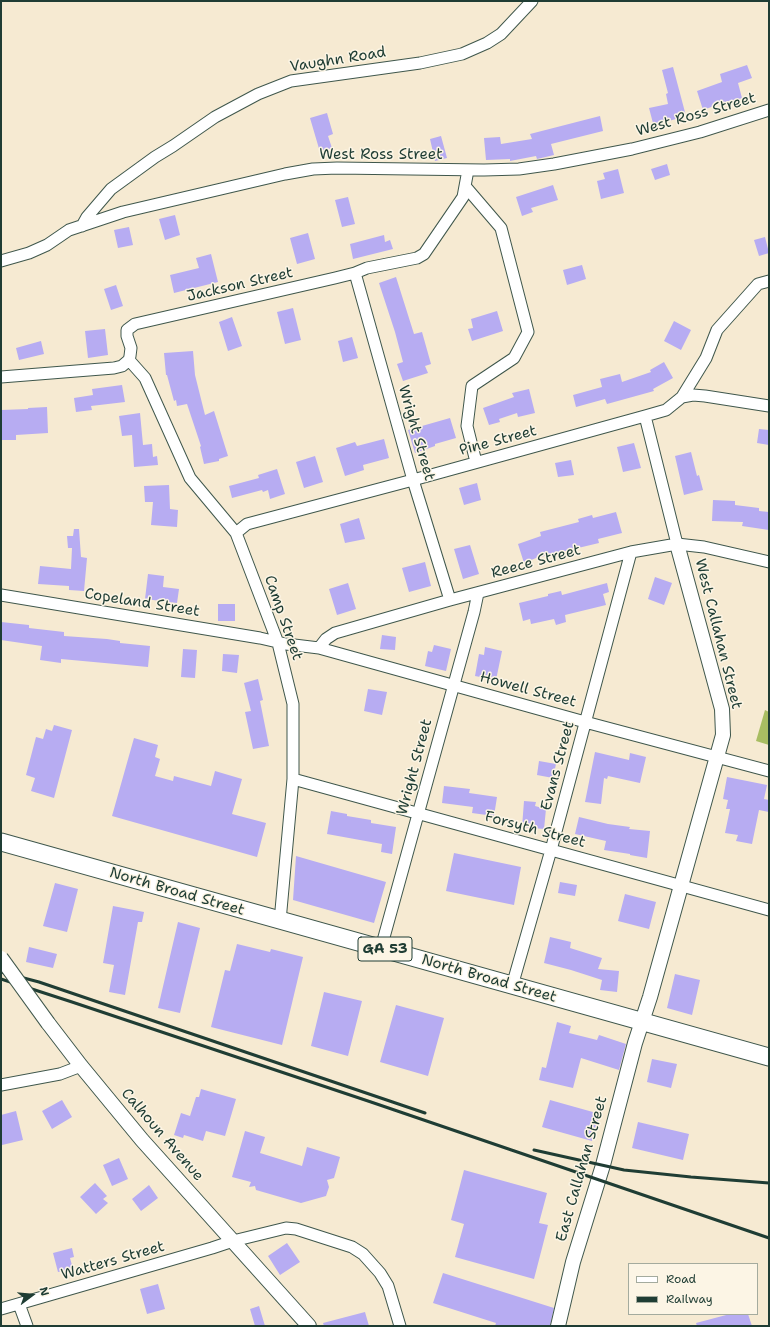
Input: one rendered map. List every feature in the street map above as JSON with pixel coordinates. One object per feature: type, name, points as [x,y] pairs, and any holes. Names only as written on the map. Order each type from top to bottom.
[{"type":"main road","name":"North Broad Street","points":[[1,842],[769,1057]]},
{"type":"street","name":"Vaughn Road","points":[[82,226],[87,217],[111,189],[155,157],[174,146],[215,117],[258,94],[291,81],[420,63],[462,54],[487,43],[501,34],[532,1]]},
{"type":"street","name":"West Ross Street","points":[[1,261],[30,253],[47,245],[69,230],[123,212],[285,174],[313,169],[519,169],[554,164],[625,150],[700,132],[769,110]]},
{"type":"street","name":"Jackson Street","points":[[129,360],[131,348],[127,336],[127,330],[135,324],[354,273],[367,268],[409,260],[424,254],[462,197],[468,170]]},
{"type":"street","points":[[465,186],[501,228],[528,332],[514,358],[472,386],[467,426],[476,462]]},
{"type":"street","name":"Wright Street","points":[[354,273],[450,600]]},
{"type":"street","name":"Pine Street","points":[[236,533],[247,524],[414,480],[666,410],[682,397],[706,358],[717,330],[758,284],[769,281]]},
{"type":"street","points":[[1,376],[114,368],[122,366],[129,360]]},
{"type":"street","name":"Camp Street","points":[[129,360],[144,378],[190,478],[236,533],[278,643],[293,704],[293,779],[280,921]]},
{"type":"street","points":[[682,397],[693,395],[705,396],[769,406]]},
{"type":"street","name":"West Callahan Street","points":[[641,1021],[652,989],[682,886],[723,735],[722,710],[677,544],[645,416]]},
{"type":"street","name":"Reece Street","points":[[319,648],[326,639],[336,633],[450,600],[631,552],[677,544],[704,547],[769,562]]},
{"type":"street","name":"Evans Street","points":[[512,986],[551,850],[631,552]]},
{"type":"street","name":"Wright Street","points":[[381,948],[478,593]]},
{"type":"street","name":"Copeland Street","points":[[1,594],[260,638],[278,643]]},
{"type":"street","name":"Howell Street","points":[[278,643],[319,648],[453,686],[769,771]]},
{"type":"street","name":"Forsyth Street","points":[[293,779],[769,910]]},
{"type":"street","name":"Calhoun Avenue","points":[[1,958],[81,1066],[142,1140],[309,1326]]},
{"type":"street","name":"East Callahan Street","points":[[558,1326],[573,1262],[603,1165],[641,1021]]},
{"type":"street","points":[[1,1085],[60,1074],[81,1066]]},
{"type":"street","name":"Watters Street","points":[[1,1309],[270,1230],[286,1228],[296,1229],[352,1247],[363,1254],[380,1273],[388,1286],[400,1326]]},
{"type":"street","points":[[19,1304],[28,1326]]},
{"type":"green space","points":[[765,710],[769,712],[769,745],[756,741]]},
{"type":"building","points":[[747,65],[752,78],[738,83],[742,98],[729,103],[728,101],[703,110],[697,91],[722,82],[720,74]]},
{"type":"building","points":[[673,67],[686,116],[654,127],[649,108],[668,104],[666,94],[668,93],[662,70]]},
{"type":"building","points":[[327,113],[333,134],[328,136],[332,148],[320,152],[310,118]]},
{"type":"building","points":[[600,116],[603,131],[551,144],[554,155],[537,159],[536,156],[510,161],[510,159],[486,160],[484,138],[500,137],[501,144],[532,139],[530,134]]},
{"type":"building","points":[[441,136],[447,158],[435,161],[430,139]]},
{"type":"building","points":[[667,164],[670,175],[655,180],[651,169]]},
{"type":"building","points":[[618,169],[624,193],[601,199],[597,181],[605,179],[603,173]]},
{"type":"building","points":[[553,185],[558,200],[531,208],[533,212],[522,216],[516,197]]},
{"type":"building","points":[[348,197],[355,224],[342,227],[335,200]]},
{"type":"building","points":[[175,215],[180,235],[165,240],[159,219]]},
{"type":"building","points":[[129,227],[133,245],[118,248],[114,230]]},
{"type":"building","points":[[308,233],[315,259],[297,264],[290,238]]},
{"type":"building","points":[[384,235],[385,242],[390,240],[393,249],[353,259],[350,244]]},
{"type":"building","points":[[765,237],[769,253],[759,256],[754,240]]},
{"type":"building","points":[[211,254],[218,282],[174,293],[170,275],[199,268],[196,258]]},
{"type":"building","points":[[582,265],[586,279],[567,285],[563,270]]},
{"type":"building","points":[[396,277],[414,334],[422,332],[431,364],[425,366],[428,373],[403,381],[397,364],[403,362],[379,283]]},
{"type":"building","points":[[116,285],[123,306],[111,310],[104,289]]},
{"type":"building","points":[[293,308],[301,340],[285,344],[277,312]]},
{"type":"building","points":[[497,311],[503,331],[472,341],[468,329],[473,328],[471,319]]},
{"type":"building","points":[[232,317],[242,346],[228,351],[219,322]]},
{"type":"building","points":[[674,321],[691,330],[681,350],[664,341]]},
{"type":"building","points":[[105,329],[108,355],[88,358],[85,331]]},
{"type":"building","points":[[352,337],[358,358],[343,362],[338,341]]},
{"type":"building","points":[[41,341],[44,354],[19,360],[16,348]]},
{"type":"building","points":[[193,351],[195,375],[205,415],[214,411],[228,456],[219,459],[219,461],[204,464],[201,446],[187,404],[177,406],[166,375],[164,353]]},
{"type":"building","points":[[664,362],[673,378],[653,389],[654,391],[607,404],[605,399],[576,407],[573,395],[602,387],[600,379],[620,374],[622,382],[651,372],[650,370]]},
{"type":"building","points":[[122,385],[125,402],[91,406],[92,410],[76,412],[74,398],[93,395],[92,389]]},
{"type":"building","points":[[529,389],[535,413],[518,417],[517,413],[499,419],[500,422],[489,425],[483,408],[514,397],[512,393]]},
{"type":"building","points":[[47,407],[48,433],[16,435],[16,440],[1,440],[1,410]]},
{"type":"building","points":[[140,413],[143,445],[152,444],[153,457],[157,456],[158,465],[134,467],[132,435],[122,436],[119,416]]},
{"type":"building","points":[[450,418],[456,438],[435,444],[435,446],[415,453],[408,430]]},
{"type":"building","points":[[759,429],[769,430],[769,445],[757,443]]},
{"type":"building","points":[[384,439],[389,458],[363,465],[364,470],[345,476],[336,448],[355,442],[357,446]]},
{"type":"building","points":[[634,443],[641,468],[623,472],[617,447]]},
{"type":"building","points":[[691,452],[697,476],[699,475],[703,490],[684,495],[675,456]]},
{"type":"building","points":[[315,456],[323,482],[304,488],[296,462]]},
{"type":"building","points":[[571,460],[574,475],[558,477],[555,463]]},
{"type":"building","points":[[277,469],[285,494],[270,499],[268,490],[263,492],[262,490],[232,498],[229,486],[259,478],[258,475]]},
{"type":"building","points":[[477,483],[481,500],[464,505],[459,488]]},
{"type":"building","points":[[169,485],[170,509],[178,510],[177,527],[151,525],[153,502],[145,502],[144,486]]},
{"type":"building","points":[[713,500],[735,501],[735,505],[759,508],[759,511],[769,512],[769,530],[742,526],[743,522],[712,521]]},
{"type":"building","points":[[616,512],[622,533],[598,539],[599,543],[536,558],[524,563],[518,544],[541,536],[540,532],[579,522],[578,519],[592,515],[593,518]]},
{"type":"building","points":[[359,518],[365,539],[345,543],[340,524]]},
{"type":"building","points":[[74,529],[79,529],[81,557],[87,558],[84,591],[69,590],[69,586],[38,584],[40,566],[71,569],[72,548],[68,548],[67,536],[73,536]]},
{"type":"building","points":[[470,545],[479,574],[463,579],[454,549]]},
{"type":"building","points":[[425,562],[431,586],[409,592],[402,568]]},
{"type":"building","points":[[148,574],[164,576],[163,587],[179,589],[177,603],[145,599]]},
{"type":"building","points":[[655,577],[672,583],[664,605],[648,599]]},
{"type":"building","points":[[348,583],[356,609],[337,615],[329,589]]},
{"type":"building","points":[[607,583],[609,592],[603,594],[606,605],[565,615],[566,622],[556,625],[554,619],[531,624],[530,619],[523,621],[519,603],[548,596],[548,594],[561,591],[562,595]]},
{"type":"building","points":[[218,604],[235,604],[235,621],[218,621]]},
{"type":"building","points":[[1,622],[29,625],[29,628],[64,632],[64,636],[107,639],[120,641],[120,643],[150,646],[148,667],[61,659],[61,663],[40,660],[42,646],[1,640]]},
{"type":"building","points":[[382,635],[396,637],[395,650],[380,649]]},
{"type":"building","points":[[434,645],[451,649],[446,671],[425,666],[428,651],[432,652]]},
{"type":"building","points":[[485,647],[502,651],[496,680],[475,676],[479,654],[484,655]]},
{"type":"building","points":[[183,649],[197,650],[195,678],[181,677]]},
{"type":"building","points":[[223,654],[239,655],[237,673],[222,671]]},
{"type":"building","points":[[258,679],[263,700],[260,701],[269,746],[253,749],[245,712],[251,711],[244,683]]},
{"type":"building","points":[[368,689],[387,692],[382,715],[364,711]]},
{"type":"building","points":[[54,725],[72,730],[54,798],[31,791],[35,778],[26,775],[36,737],[43,739],[46,729],[52,731]]},
{"type":"building","points":[[134,738],[158,745],[155,757],[160,759],[155,776],[173,781],[174,776],[211,786],[215,771],[242,779],[232,814],[266,823],[257,857],[112,816]]},
{"type":"building","points":[[595,752],[629,760],[630,753],[646,757],[640,783],[608,776],[607,779],[604,778],[601,804],[585,802]]},
{"type":"building","points":[[539,761],[556,764],[553,778],[537,775]]},
{"type":"building","points":[[727,777],[767,785],[764,799],[769,800],[769,812],[759,810],[752,844],[736,841],[738,835],[725,833],[730,809],[726,809],[728,800],[723,799]]},
{"type":"building","points":[[444,786],[470,789],[469,793],[497,797],[494,816],[472,813],[473,807],[442,803]]},
{"type":"building","points":[[524,801],[536,802],[535,806],[546,809],[544,829],[522,827]]},
{"type":"building","points":[[331,811],[347,814],[347,816],[371,820],[371,823],[396,827],[392,854],[381,852],[382,844],[327,834]]},
{"type":"building","points":[[579,817],[608,824],[630,827],[629,829],[650,831],[647,858],[604,850],[606,841],[575,834]]},
{"type":"building","points":[[454,853],[521,867],[514,905],[446,891]]},
{"type":"building","points":[[296,856],[386,882],[374,923],[293,900]]},
{"type":"building","points":[[560,882],[577,885],[575,896],[558,893]]},
{"type":"building","points":[[55,883],[78,889],[67,932],[43,926]]},
{"type":"building","points":[[625,894],[656,902],[649,929],[618,921]]},
{"type":"building","points":[[113,906],[144,912],[142,922],[138,922],[125,995],[109,992],[114,965],[103,963]]},
{"type":"building","points":[[178,922],[200,928],[180,1013],[158,1008]]},
{"type":"building","points":[[550,937],[571,942],[570,948],[602,958],[598,969],[619,971],[617,992],[600,990],[602,980],[544,963]]},
{"type":"building","points":[[237,944],[270,952],[271,949],[303,957],[282,1045],[211,1027],[225,970],[230,971]]},
{"type":"building","points":[[29,947],[57,954],[53,968],[26,962]]},
{"type":"building","points":[[675,974],[700,980],[692,1015],[667,1008]]},
{"type":"building","points":[[324,992],[362,1001],[348,1056],[311,1046]]},
{"type":"building","points":[[396,1005],[444,1018],[428,1076],[380,1062]]},
{"type":"building","points":[[557,1022],[571,1026],[569,1033],[597,1040],[599,1035],[626,1044],[619,1070],[581,1058],[573,1088],[539,1080],[542,1067],[546,1068]]},
{"type":"building","points":[[652,1059],[677,1064],[671,1088],[647,1082]]},
{"type":"building","points":[[201,1089],[236,1099],[225,1136],[206,1131],[203,1141],[184,1135],[183,1138],[174,1135],[181,1113],[190,1116],[196,1097],[199,1097]]},
{"type":"building","points":[[62,1100],[72,1117],[52,1129],[42,1111]]},
{"type":"building","points":[[550,1100],[600,1114],[592,1141],[542,1127]]},
{"type":"building","points":[[16,1111],[23,1140],[2,1145],[1,1115]]},
{"type":"building","points":[[638,1122],[689,1134],[683,1160],[632,1148]]},
{"type":"building","points":[[245,1131],[265,1137],[260,1153],[302,1166],[307,1147],[340,1157],[334,1178],[327,1180],[329,1187],[326,1196],[301,1203],[256,1190],[255,1186],[249,1187],[251,1182],[232,1177]]},
{"type":"building","points":[[119,1158],[128,1179],[112,1186],[103,1165]]},
{"type":"building","points":[[464,1170],[547,1193],[539,1223],[548,1225],[534,1279],[455,1257],[464,1224],[451,1220]]},
{"type":"building","points":[[95,1183],[107,1196],[103,1199],[108,1203],[96,1214],[80,1197]]},
{"type":"building","points":[[149,1185],[158,1198],[141,1211],[132,1199]]},
{"type":"building","points":[[287,1243],[300,1262],[280,1275],[268,1256]]},
{"type":"building","points":[[72,1248],[74,1257],[70,1258],[73,1269],[58,1272],[53,1253]]},
{"type":"building","points":[[443,1273],[554,1308],[550,1326],[495,1326],[496,1323],[433,1303]]},
{"type":"building","points":[[158,1284],[165,1309],[147,1314],[140,1289]]},
{"type":"building","points":[[259,1306],[265,1326],[255,1326],[250,1309]]},
{"type":"building","points":[[365,1312],[369,1326],[324,1326],[323,1323]]},
{"type":"building","points":[[726,1315],[748,1315],[752,1326],[697,1326],[696,1323]]},
{"type":"railway","points":[[1,972],[39,982],[425,1113]]},
{"type":"railway","points":[[1,979],[371,1102],[769,1238]]},
{"type":"railway","points":[[534,1150],[624,1170],[769,1183]]}]
